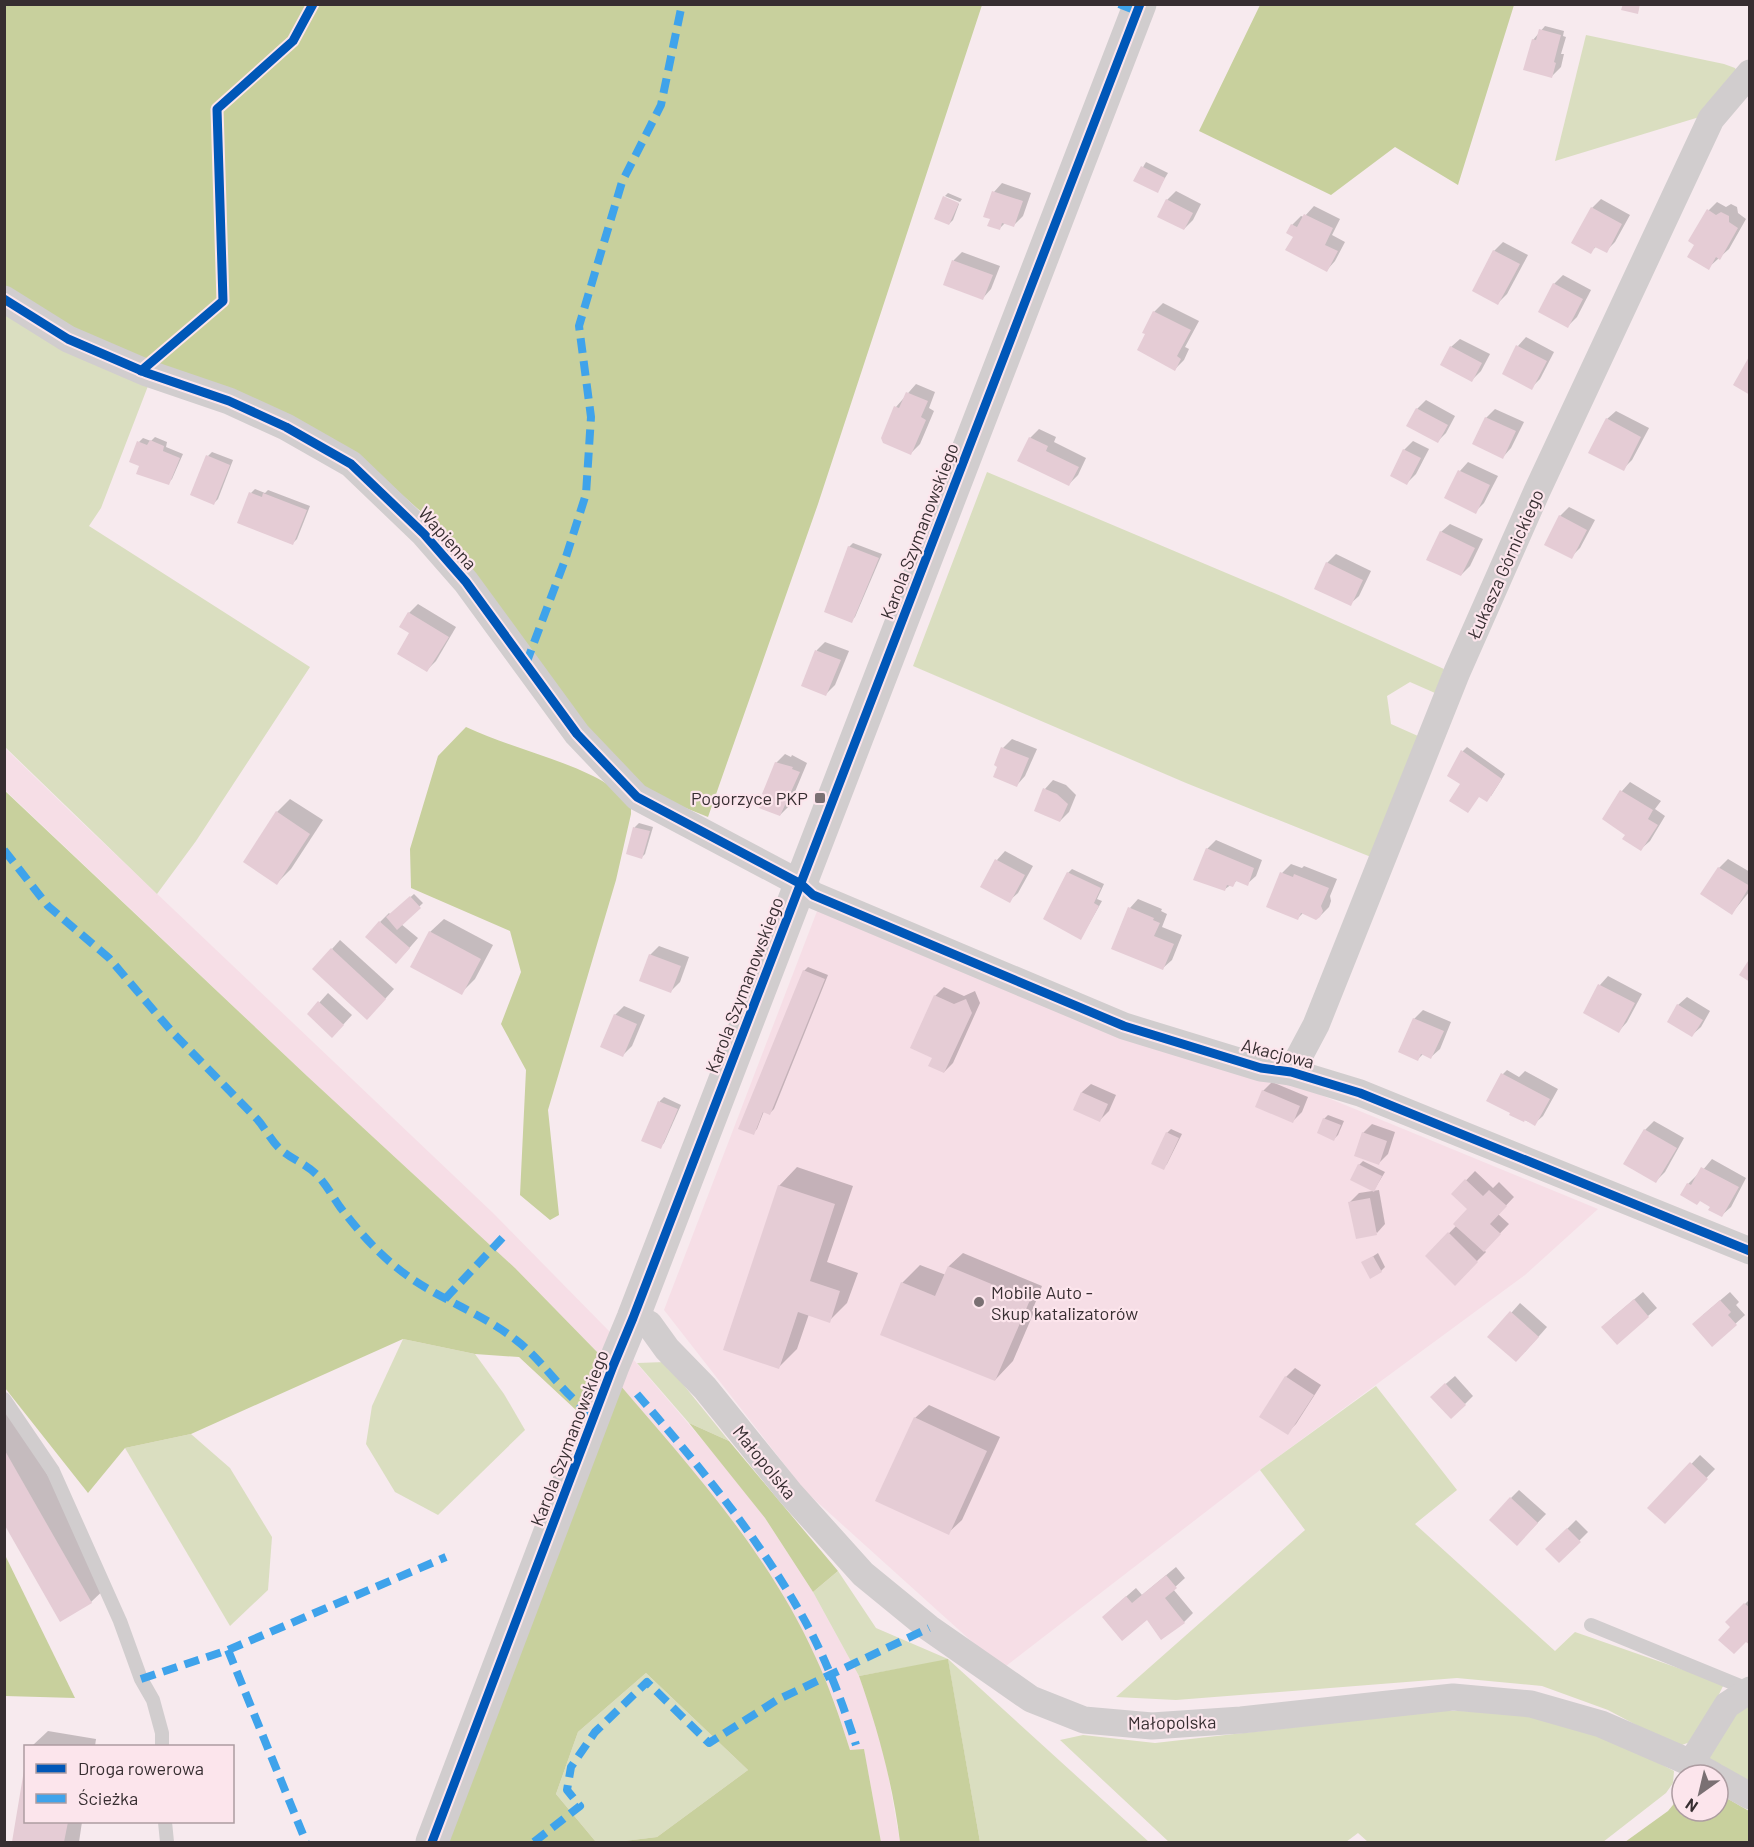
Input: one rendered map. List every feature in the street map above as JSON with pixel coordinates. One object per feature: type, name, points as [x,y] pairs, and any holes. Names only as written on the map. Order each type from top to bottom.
[{"type":"street","name":"Karola Szymanowskiego","points":[[432,1842],[613,1366],[1140,4]]},
{"type":"street","name":"Łukasza Górnickiego","points":[[1291,1072],[1316,1025],[1457,672],[1541,482],[1711,119],[1749,73]]},
{"type":"street","name":"Wapienna","points":[[4,299],[68,339],[147,373],[229,401],[286,427],[351,464],[424,534],[466,582],[577,734],[637,797],[801,884]]},
{"type":"street","name":"Akacjowa","points":[[801,884],[813,895],[834,906],[1124,1026],[1261,1068],[1291,1072],[1360,1093],[1749,1251]]},
{"type":"street","name":"Małopolska","points":[[633,1318],[648,1324],[667,1349],[705,1388],[790,1493],[863,1574],[929,1628],[1031,1699],[1084,1720],[1152,1726],[1240,1720],[1453,1697],[1531,1704],[1591,1721],[1688,1763]]},
{"type":"street","points":[[1704,1763],[1727,1706],[1749,1690]]},
{"type":"street","points":[[1730,1785],[1749,1796]]},
{"type":"lane","points":[[4,1399],[53,1471],[120,1621],[141,1678],[153,1700],[162,1733],[162,1745]]},
{"type":"lane","points":[[1591,1625],[1749,1690]]},
{"type":"lane","points":[[165,1823],[167,1842]]},
{"type":"shaded area","points":[[4,747],[493,1213],[609,1331],[728,1470],[765,1518],[813,1592],[859,1676],[875,1721],[887,1768],[900,1842],[881,1842],[864,1750],[850,1750],[835,1704],[814,1654],[784,1598],[743,1534],[668,1441],[597,1359],[599,1354],[515,1268],[307,1076],[5,790]]},
{"type":"shaded area","points":[[819,906],[1282,1079],[1598,1209],[1525,1275],[1260,1470],[1006,1666],[979,1648],[805,1491],[664,1310]]},
{"type":"green space","points":[[4,5],[982,5],[818,504],[708,817],[641,790],[590,739],[471,569],[436,525],[356,454],[67,325],[5,287]]},
{"type":"green space","points":[[1260,5],[1514,5],[1458,185],[1395,147],[1331,195],[1199,131]]},
{"type":"green space","points":[[1586,35],[1724,64],[1735,68],[1738,73],[1706,115],[1555,161]]},
{"type":"green space","points":[[4,311],[148,386],[101,508],[89,526],[310,667],[196,841],[157,894],[5,747]]},
{"type":"green space","points":[[987,472],[1281,596],[1444,669],[1435,693],[1410,682],[1387,696],[1391,724],[1418,736],[1371,857],[1186,783],[913,666]]},
{"type":"green space","points":[[466,727],[593,776],[631,802],[631,814],[616,880],[548,1110],[559,1215],[550,1220],[520,1195],[526,1070],[501,1024],[521,972],[510,931],[411,888],[410,849],[438,756]]},
{"type":"green space","points":[[4,790],[307,1076],[515,1268],[599,1354],[577,1411],[519,1357],[475,1354],[403,1339],[191,1434],[125,1448],[88,1493],[5,1388]]},
{"type":"green space","points":[[403,1339],[475,1354],[504,1394],[525,1430],[438,1515],[395,1492],[366,1444],[372,1406]]},
{"type":"green space","points":[[665,1362],[729,1441],[689,1423],[637,1363]]},
{"type":"green space","points":[[620,1385],[727,1514],[775,1582],[815,1656],[850,1750],[864,1749],[881,1842],[616,1842],[657,1837],[748,1770],[646,1673],[578,1732],[556,1794],[596,1842],[445,1842]]},
{"type":"green space","points":[[1376,1386],[1457,1490],[1415,1524],[1555,1651],[1575,1632],[1724,1684],[1703,1727],[1693,1741],[1679,1746],[1672,1744],[1608,1710],[1542,1686],[1457,1678],[1176,1700],[1116,1697],[1305,1530],[1260,1470]]},
{"type":"green space","points":[[689,1423],[729,1441],[838,1571],[813,1592],[765,1518]]},
{"type":"green space","points":[[191,1434],[230,1468],[272,1537],[268,1590],[230,1626],[125,1448]]},
{"type":"green space","points":[[5,1555],[75,1698],[5,1696]]},
{"type":"green space","points":[[838,1571],[876,1628],[948,1659],[1149,1842],[980,1842],[948,1660],[859,1676],[813,1592]]},
{"type":"green space","points":[[948,1659],[980,1842],[900,1842],[884,1758],[859,1676]]},
{"type":"green space","points":[[646,1673],[748,1770],[657,1837],[596,1842],[556,1794],[578,1732]]},
{"type":"green space","points":[[1749,1703],[1749,1787],[1730,1774],[1730,1763],[1713,1763],[1708,1760],[1724,1723]]},
{"type":"green space","points":[[1438,1711],[1511,1714],[1562,1724],[1638,1753],[1670,1769],[1670,1787],[1666,1793],[1603,1842],[1368,1842],[1358,1833],[1346,1842],[1169,1842],[1060,1740],[1083,1735],[1155,1743]]},
{"type":"green space","points":[[1730,1800],[1749,1811],[1749,1842],[1625,1842],[1670,1809],[1670,1823],[1730,1823]]},
{"type":"building","points":[[1623,4],[1640,4],[1638,14],[1621,10]]},
{"type":"building","points":[[1539,29],[1561,35],[1552,78],[1523,70],[1532,39],[1536,40]]},
{"type":"building","points":[[1141,166],[1165,178],[1158,193],[1133,181]]},
{"type":"building","points":[[992,191],[1023,201],[1014,227],[1002,223],[1000,230],[987,226],[990,219],[983,217]]},
{"type":"building","points":[[943,196],[959,203],[949,225],[934,219]]},
{"type":"building","points":[[1166,199],[1193,213],[1184,230],[1157,217]]},
{"type":"building","points":[[1591,207],[1622,224],[1607,253],[1595,247],[1591,254],[1571,243]]},
{"type":"building","points":[[1707,209],[1716,215],[1721,212],[1729,216],[1729,222],[1738,228],[1720,260],[1716,257],[1709,270],[1687,257],[1694,245],[1688,241]]},
{"type":"building","points":[[1304,214],[1333,228],[1325,245],[1338,251],[1327,272],[1285,250],[1293,237],[1286,233],[1291,224],[1297,227]]},
{"type":"building","points":[[1493,250],[1520,264],[1498,305],[1472,291]]},
{"type":"building","points":[[952,260],[993,275],[983,300],[943,285]]},
{"type":"building","points":[[1553,283],[1583,299],[1568,328],[1538,312]]},
{"type":"building","points":[[1153,311],[1191,330],[1177,356],[1181,359],[1175,371],[1137,350],[1145,334],[1142,333]]},
{"type":"building","points":[[1516,345],[1547,361],[1532,390],[1502,374]]},
{"type":"building","points":[[1450,346],[1482,363],[1472,382],[1440,365]]},
{"type":"building","points":[[1750,355],[1750,395],[1733,385]]},
{"type":"building","points":[[906,392],[928,401],[921,417],[926,420],[911,455],[883,443],[881,438],[894,406],[899,408]]},
{"type":"building","points":[[1416,408],[1448,425],[1438,443],[1406,426]]},
{"type":"building","points":[[1485,417],[1516,431],[1503,459],[1472,444]]},
{"type":"building","points":[[1606,418],[1641,437],[1624,471],[1588,453]]},
{"type":"building","points":[[1029,437],[1048,446],[1046,451],[1079,467],[1069,486],[1017,461]]},
{"type":"building","points":[[150,440],[164,446],[163,451],[180,458],[169,485],[136,474],[139,466],[129,462],[137,441],[147,445]]},
{"type":"building","points":[[1403,449],[1421,458],[1407,485],[1390,476]]},
{"type":"building","points":[[206,455],[230,465],[214,505],[190,495]]},
{"type":"building","points":[[1458,470],[1490,485],[1476,514],[1444,498]]},
{"type":"building","points":[[249,492],[262,497],[263,493],[307,510],[293,545],[237,523]]},
{"type":"building","points":[[1559,515],[1587,530],[1572,559],[1544,545]]},
{"type":"building","points":[[1440,531],[1475,548],[1461,576],[1426,560]]},
{"type":"building","points":[[848,546],[879,558],[852,623],[824,612]]},
{"type":"building","points":[[1326,562],[1363,580],[1351,606],[1314,589]]},
{"type":"building","points":[[408,612],[449,637],[427,672],[397,654],[409,633],[399,627]]},
{"type":"building","points":[[815,650],[841,660],[826,696],[801,686]]},
{"type":"building","points":[[1001,747],[1029,758],[1017,787],[993,777],[997,767],[994,765]]},
{"type":"building","points":[[1461,750],[1502,779],[1487,802],[1479,797],[1468,813],[1449,801],[1460,784],[1447,776]]},
{"type":"building","points":[[775,762],[793,767],[792,769],[800,772],[780,816],[759,808]]},
{"type":"building","points":[[1043,788],[1057,794],[1068,804],[1060,822],[1034,811]]},
{"type":"building","points":[[1620,790],[1653,810],[1648,819],[1658,825],[1641,851],[1622,839],[1625,835],[1602,819]]},
{"type":"building","points":[[276,811],[310,834],[277,885],[243,862]]},
{"type":"building","points":[[633,827],[650,831],[642,859],[626,854]]},
{"type":"building","points":[[1206,848],[1254,868],[1248,886],[1236,881],[1233,887],[1227,885],[1225,891],[1193,880]]},
{"type":"building","points":[[995,859],[1025,875],[1010,903],[980,887]]},
{"type":"building","points":[[1718,867],[1750,886],[1732,915],[1700,894]]},
{"type":"building","points":[[1067,872],[1101,888],[1094,903],[1099,906],[1081,940],[1043,919]]},
{"type":"building","points":[[1280,872],[1293,877],[1294,874],[1329,888],[1321,906],[1323,911],[1320,917],[1316,920],[1301,913],[1298,920],[1266,907]]},
{"type":"building","points":[[410,896],[421,908],[397,930],[386,917]]},
{"type":"building","points":[[1128,907],[1154,918],[1153,920],[1160,923],[1154,936],[1174,944],[1163,970],[1111,949]]},
{"type":"building","points":[[379,921],[410,948],[396,964],[365,937]]},
{"type":"building","points":[[429,931],[481,959],[462,995],[410,967]]},
{"type":"building","points":[[331,948],[386,999],[367,1020],[312,969]]},
{"type":"building","points":[[649,954],[681,966],[671,993],[639,981]]},
{"type":"building","points":[[1750,958],[1750,982],[1739,975]]},
{"type":"building","points":[[803,970],[825,979],[770,1115],[763,1112],[754,1135],[738,1129]]},
{"type":"building","points":[[1598,984],[1635,1003],[1619,1033],[1583,1013]]},
{"type":"building","points":[[934,995],[954,1004],[966,999],[972,1013],[944,1073],[928,1066],[932,1058],[910,1048]]},
{"type":"building","points":[[318,1001],[344,1025],[332,1038],[307,1014]]},
{"type":"building","points":[[1677,1004],[1703,1020],[1692,1037],[1667,1022]]},
{"type":"building","points":[[614,1014],[637,1024],[623,1057],[600,1047]]},
{"type":"building","points":[[1413,1018],[1444,1031],[1431,1059],[1421,1054],[1418,1061],[1398,1052]]},
{"type":"building","points":[[1501,1073],[1550,1099],[1535,1126],[1509,1115],[1510,1113],[1486,1101]]},
{"type":"building","points":[[1262,1090],[1300,1106],[1293,1123],[1255,1107]]},
{"type":"building","points":[[1081,1092],[1108,1104],[1100,1122],[1073,1110]]},
{"type":"building","points":[[658,1101],[678,1109],[661,1149],[641,1141]]},
{"type":"building","points":[[1323,1118],[1341,1125],[1334,1141],[1317,1133]]},
{"type":"building","points":[[1644,1129],[1677,1148],[1656,1183],[1623,1164]]},
{"type":"building","points":[[1166,1132],[1179,1138],[1164,1170],[1151,1164]]},
{"type":"building","points":[[1362,1132],[1387,1141],[1379,1165],[1354,1156]]},
{"type":"building","points":[[1358,1164],[1382,1176],[1374,1192],[1350,1180]]},
{"type":"building","points":[[1701,1167],[1739,1187],[1722,1217],[1708,1210],[1710,1207],[1700,1201],[1697,1205],[1680,1195],[1687,1183],[1691,1185]]},
{"type":"building","points":[[1465,1179],[1483,1196],[1489,1190],[1507,1206],[1490,1224],[1501,1234],[1484,1252],[1453,1224],[1467,1209],[1451,1194]]},
{"type":"building","points":[[778,1185],[835,1204],[810,1281],[840,1291],[830,1323],[798,1312],[779,1369],[723,1350]]},
{"type":"building","points":[[1370,1198],[1377,1235],[1356,1239],[1348,1202]]},
{"type":"building","points":[[1448,1232],[1478,1262],[1455,1286],[1425,1256]]},
{"type":"building","points":[[1373,1256],[1382,1272],[1370,1279],[1361,1262]]},
{"type":"building","points":[[948,1266],[1030,1300],[995,1381],[880,1335],[901,1282],[935,1296]]},
{"type":"building","points":[[1634,1299],[1649,1317],[1617,1345],[1601,1327]]},
{"type":"building","points":[[1720,1300],[1731,1312],[1728,1315],[1737,1325],[1712,1347],[1692,1324]]},
{"type":"building","points":[[1510,1311],[1539,1337],[1516,1362],[1487,1337]]},
{"type":"building","points":[[1285,1376],[1314,1395],[1288,1435],[1259,1417]]},
{"type":"building","points":[[1445,1383],[1466,1405],[1451,1419],[1430,1397]]},
{"type":"building","points":[[914,1417],[987,1451],[949,1535],[875,1501]]},
{"type":"building","points":[[4,1449],[92,1603],[60,1622],[4,1524]]},
{"type":"building","points":[[1690,1462],[1708,1479],[1665,1524],[1647,1508]]},
{"type":"building","points":[[1510,1497],[1538,1523],[1517,1546],[1489,1520]]},
{"type":"building","points":[[1567,1528],[1581,1542],[1559,1563],[1545,1549]]},
{"type":"building","points":[[1166,1575],[1177,1588],[1165,1598],[1185,1623],[1161,1640],[1147,1620],[1122,1641],[1102,1617],[1126,1596],[1132,1603]]},
{"type":"building","points":[[1744,1603],[1750,1608],[1750,1645],[1746,1642],[1734,1654],[1718,1640],[1730,1627],[1725,1622]]},
{"type":"building","points":[[24,1770],[24,1823],[68,1823],[64,1842],[12,1842]]},
{"type":"marked path","points":[[526,664],[565,560],[586,494],[591,417],[579,326],[622,182],[661,105],[682,4]]},
{"type":"marked path","points":[[1119,4],[1137,11]]},
{"type":"marked path","points":[[4,850],[48,906],[109,958],[173,1033],[257,1119],[277,1145],[319,1177],[346,1215],[381,1253],[410,1278],[516,1340],[536,1358],[563,1389],[594,1415]]},
{"type":"marked path","points":[[445,1299],[506,1234]]},
{"type":"marked path","points":[[637,1394],[732,1509],[794,1601],[819,1648],[856,1745]]},
{"type":"marked path","points":[[141,1679],[228,1650],[446,1557]]},
{"type":"marked path","points":[[534,1842],[580,1806],[567,1790],[571,1767],[595,1732],[647,1682],[709,1743],[777,1700],[929,1628]]},
{"type":"marked path","points":[[228,1650],[306,1842]]},
{"type":"cycle path","points":[[141,371],[223,301],[217,109],[293,41],[313,4]]},
{"type":"cycle path","points":[[432,1842],[613,1366],[1140,4]]},
{"type":"cycle path","points":[[4,299],[68,339],[147,373],[229,401],[286,427],[351,464],[424,534],[466,582],[577,734],[637,797],[801,884],[813,895],[1124,1026],[1261,1068],[1291,1072],[1360,1093],[1750,1251]]},
{"type":"place","name":"Pogorzyce PKP","points":[[820,798]]},
{"type":"place","name":"Mobile Auto - Skup katalizatorów","points":[[979,1302]]}]
